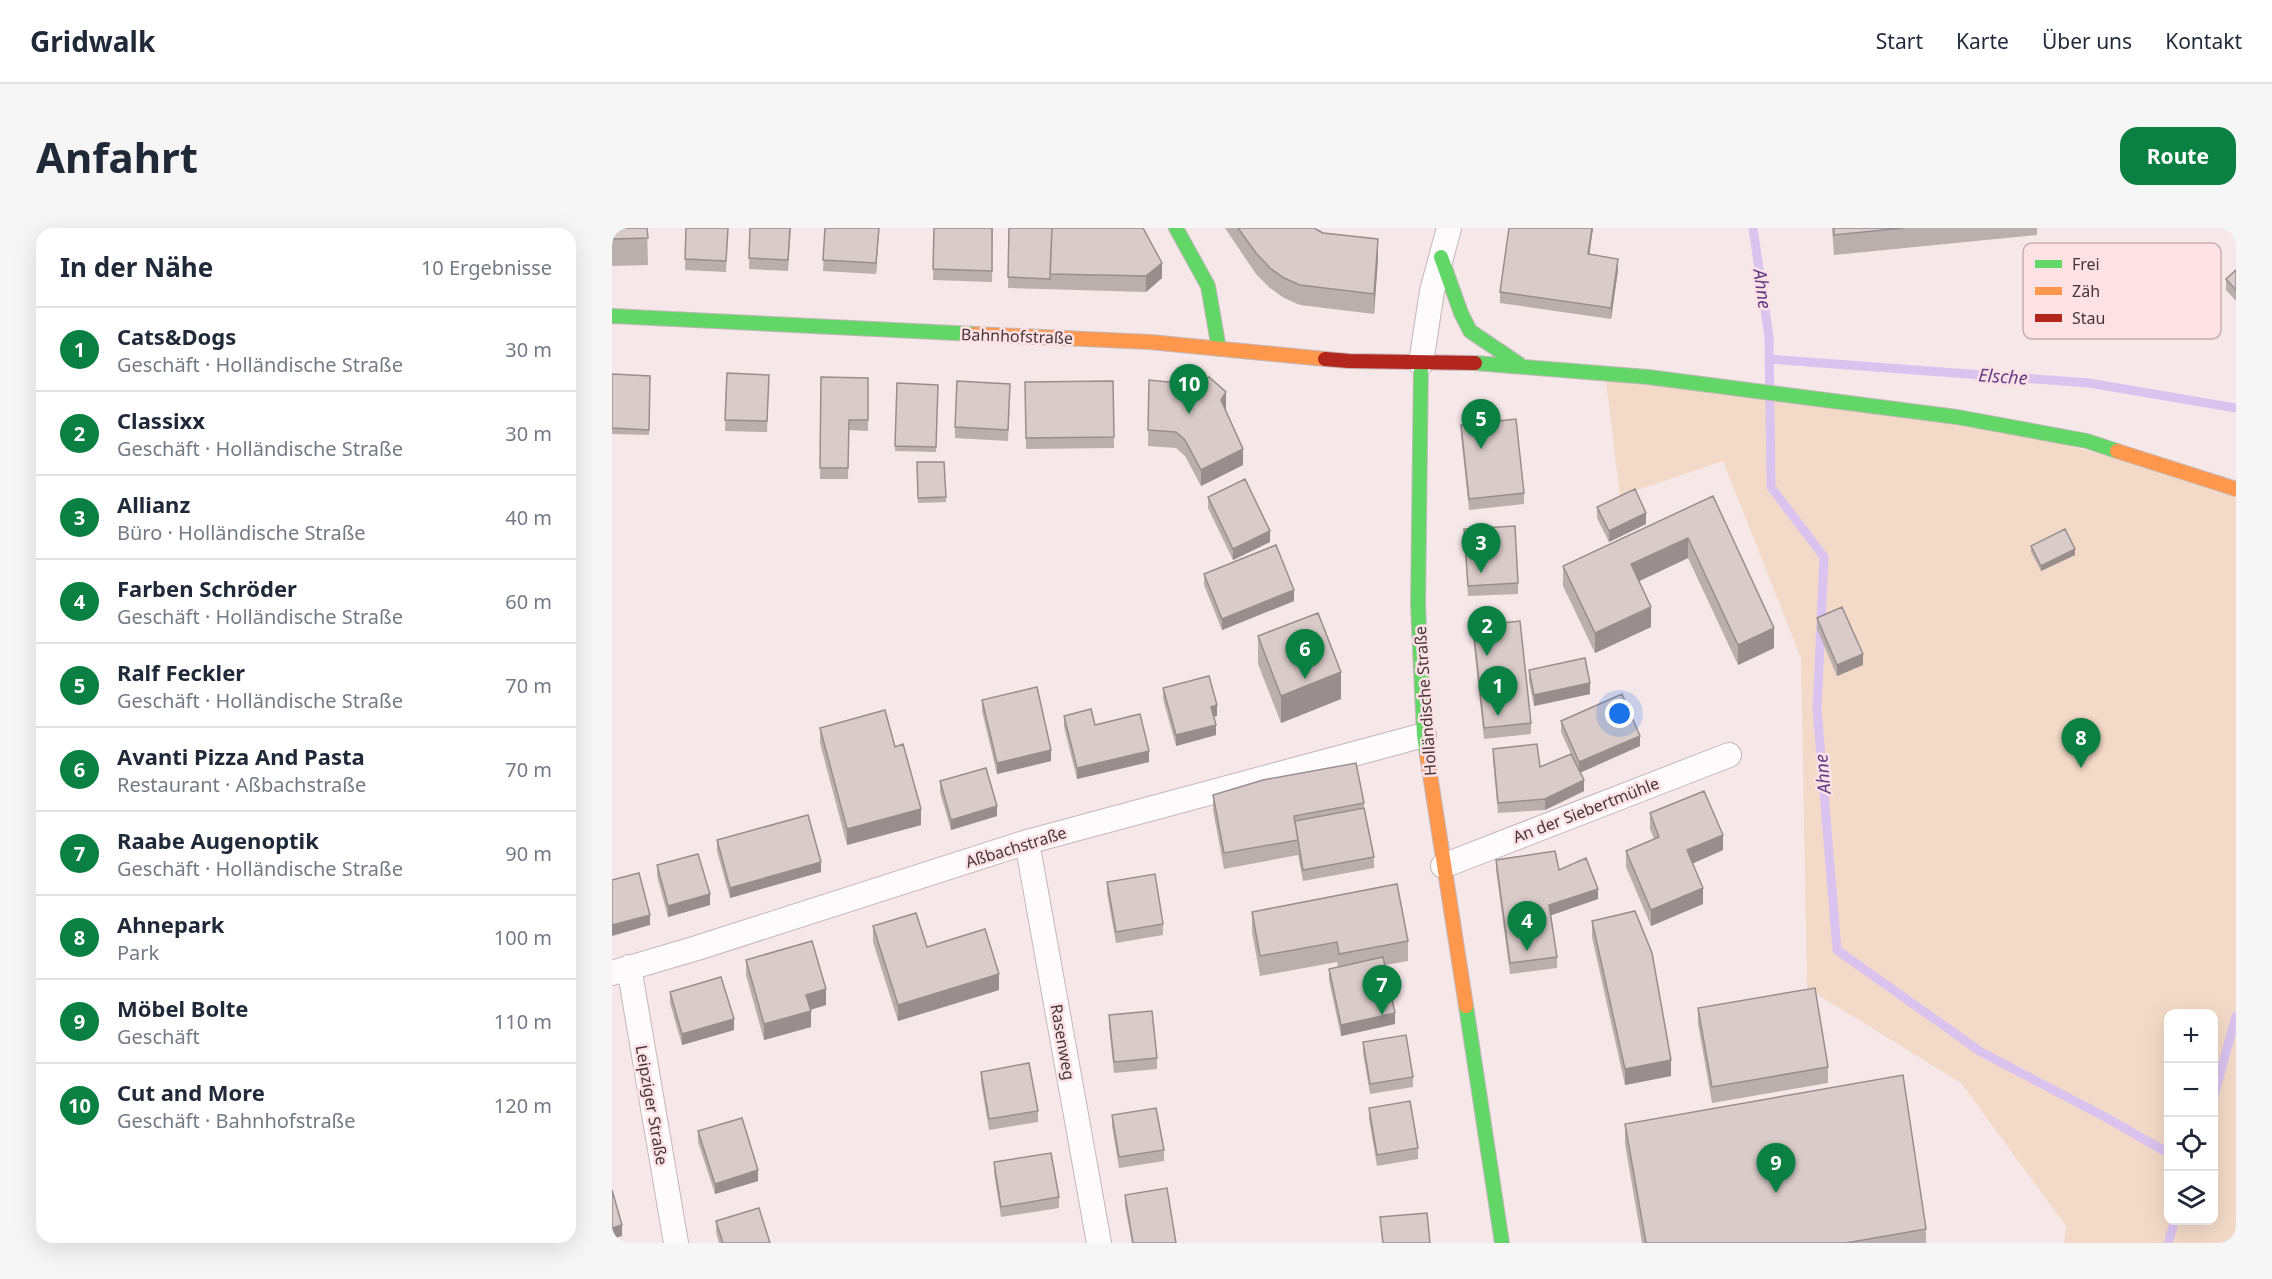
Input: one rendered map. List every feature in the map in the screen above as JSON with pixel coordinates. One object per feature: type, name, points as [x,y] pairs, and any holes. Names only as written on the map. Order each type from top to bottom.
[{"type":"main road","points":[[1176,228],[1208,286],[1219,349]]},
{"type":"main road","points":[[1441,257],[1461,313],[1470,331],[1521,365]]},
{"type":"main road","name":"Bahnhofstraße","points":[[612,316],[1150,342],[1349,361],[1479,363],[1605,372],[1957,417],[2087,441],[2236,489]]},
{"type":"main road","name":"Holländische Straße","points":[[1421,363],[1418,605],[1424,735],[1502,1243]]},
{"type":"street","name":"Holländische Straße","points":[[1421,363],[1432,291],[1449,228]]},
{"type":"street","name":"Aßbachstraße","points":[[620,970],[697,948],[1027,842],[1424,735]]},
{"type":"street","name":"An der Siebertmühle","points":[[1443,866],[1729,755]]},
{"type":"street","name":"Rasenweg","points":[[1027,842],[1099,1243]]},
{"type":"street","name":"Leipziger Straße","points":[[620,970],[676,1243]]},
{"type":"shaded area","points":[[1605,372],[1957,417],[2236,489],[2236,1243],[2064,1243],[2066,1226],[1961,1083],[1807,988],[1801,658],[1723,461],[1620,496]]},
{"type":"building","points":[[612,228],[647,228],[648,238],[612,239]]},
{"type":"building","points":[[686,228],[728,228],[726,261],[685,259]]},
{"type":"building","points":[[750,228],[790,228],[788,260],[749,258]]},
{"type":"building","points":[[825,228],[879,228],[876,263],[823,260]]},
{"type":"building","points":[[934,228],[992,228],[992,271],[933,269]]},
{"type":"building","points":[[1009,228],[1052,228],[1050,279],[1008,277]]},
{"type":"building","points":[[1052,228],[1143,228],[1162,263],[1146,276],[1050,274]]},
{"type":"building","points":[[1238,228],[1314,228],[1323,233],[1378,239],[1374,294],[1300,285],[1284,278],[1270,268],[1256,253]]},
{"type":"building","points":[[1509,228],[1592,228],[1588,254],[1618,259],[1611,308],[1500,292]]},
{"type":"building","points":[[1834,228],[1903,228],[1834,235]]},
{"type":"building","points":[[2236,270],[2236,290],[2226,279]]},
{"type":"building","points":[[727,373],[769,375],[767,421],[725,420]]},
{"type":"building","points":[[612,374],[650,376],[649,430],[612,428]]},
{"type":"building","points":[[821,377],[868,378],[868,420],[849,420],[848,468],[820,468]]},
{"type":"building","points":[[1209,377],[1226,392],[1221,400],[1243,449],[1201,470],[1185,440],[1176,432],[1148,430],[1149,380],[1199,385]]},
{"type":"building","points":[[957,381],[1010,384],[1008,430],[955,427]]},
{"type":"building","points":[[1113,381],[1114,437],[1026,438],[1025,382]]},
{"type":"building","points":[[897,383],[938,385],[936,447],[895,446]]},
{"type":"building","points":[[1516,419],[1524,493],[1469,499],[1461,425]]},
{"type":"building","points":[[917,462],[944,462],[946,497],[918,498]]},
{"type":"building","points":[[1245,479],[1270,531],[1233,549],[1208,497]]},
{"type":"building","points":[[1635,489],[1646,513],[1609,531],[1597,507]]},
{"type":"building","points":[[1713,496],[1774,628],[1738,645],[1688,538],[1631,564],[1651,607],[1595,633],[1563,566]]},
{"type":"building","points":[[1515,526],[1518,583],[1468,586],[1464,529]]},
{"type":"building","points":[[2065,529],[2075,549],[2041,566],[2031,546]]},
{"type":"building","points":[[1276,545],[1294,590],[1222,619],[1204,574]]},
{"type":"building","points":[[1842,607],[1863,654],[1837,665],[1817,618]]},
{"type":"building","points":[[1318,613],[1341,672],[1281,696],[1258,636]]},
{"type":"building","points":[[1520,621],[1531,723],[1484,728],[1473,626]]},
{"type":"building","points":[[1585,658],[1590,683],[1534,695],[1529,670]]},
{"type":"building","points":[[1209,676],[1217,705],[1211,707],[1216,725],[1176,735],[1163,688]]},
{"type":"building","points":[[1037,687],[1051,750],[997,763],[982,700]]},
{"type":"building","points":[[1622,694],[1640,736],[1579,762],[1561,721]]},
{"type":"building","points":[[1091,709],[1095,725],[1140,714],[1149,751],[1077,768],[1064,716]]},
{"type":"building","points":[[885,710],[895,747],[903,744],[921,809],[847,829],[820,728]]},
{"type":"building","points":[[1537,744],[1540,767],[1571,754],[1584,780],[1545,799],[1498,803],[1493,749]]},
{"type":"building","points":[[1356,763],[1364,803],[1294,816],[1298,840],[1224,853],[1213,795],[1263,780]]},
{"type":"building","points":[[986,768],[997,806],[951,820],[940,781]]},
{"type":"building","points":[[1704,791],[1723,835],[1687,850],[1703,888],[1651,910],[1626,851],[1659,837],[1650,813]]},
{"type":"building","points":[[1364,808],[1374,857],[1303,870],[1295,821]]},
{"type":"building","points":[[808,815],[821,862],[730,888],[717,840]]},
{"type":"building","points":[[1555,851],[1559,870],[1586,858],[1598,889],[1549,905],[1557,957],[1510,963],[1496,860]]},
{"type":"building","points":[[698,854],[710,894],[668,906],[657,865]]},
{"type":"building","points":[[639,873],[650,915],[612,925],[612,880]]},
{"type":"building","points":[[1155,874],[1163,924],[1116,932],[1107,882]]},
{"type":"building","points":[[1397,884],[1408,941],[1339,954],[1337,942],[1260,956],[1252,912]]},
{"type":"building","points":[[1635,911],[1652,953],[1671,1060],[1625,1069],[1592,921]]},
{"type":"building","points":[[916,913],[927,947],[985,929],[999,974],[898,1005],[873,926]]},
{"type":"building","points":[[812,941],[826,989],[806,995],[811,1011],[764,1024],[746,960]]},
{"type":"building","points":[[1383,957],[1395,1013],[1341,1025],[1329,969]]},
{"type":"building","points":[[721,977],[734,1019],[682,1034],[670,992]]},
{"type":"building","points":[[1815,988],[1828,1067],[1712,1087],[1698,1008]]},
{"type":"building","points":[[1152,1011],[1157,1058],[1114,1062],[1109,1015]]},
{"type":"building","points":[[1406,1035],[1413,1077],[1370,1084],[1363,1042]]},
{"type":"building","points":[[1029,1063],[1038,1111],[989,1119],[981,1072]]},
{"type":"building","points":[[1903,1075],[1926,1229],[1846,1243],[1646,1243],[1625,1124]]},
{"type":"building","points":[[1410,1101],[1418,1148],[1377,1155],[1369,1108]]},
{"type":"building","points":[[1156,1108],[1164,1150],[1119,1157],[1112,1115]]},
{"type":"building","points":[[742,1118],[758,1170],[715,1184],[698,1131]]},
{"type":"building","points":[[1051,1153],[1059,1197],[1001,1207],[994,1162]]},
{"type":"building","points":[[1167,1188],[1176,1243],[1133,1243],[1125,1195]]},
{"type":"building","points":[[612,1190],[622,1225],[612,1228]]},
{"type":"building","points":[[759,1208],[770,1243],[723,1243],[716,1221]]},
{"type":"building","points":[[1427,1213],[1430,1243],[1383,1243],[1380,1217]]},
{"type":"waterway","name":"Ahne","points":[[1753,228],[1769,337],[1771,487],[1824,557],[1817,709],[1837,950],[1981,1052],[2164,1151]]},
{"type":"waterway","name":"Elsche","points":[[1769,359],[2089,383],[2236,408]]},
{"type":"waterway","name":"Elsche","points":[[2218,1081],[2236,1016]]},
{"type":"waterway","name":"Ahne","points":[[2168,1243],[2173,1225]]},
{"type":"traffic: fast","points":[[1176,228],[1208,286],[1219,349]]},
{"type":"traffic: fast","points":[[1441,257],[1461,313],[1470,331],[1519,364]]},
{"type":"traffic: fast","points":[[612,316],[975,334]]},
{"type":"traffic: fast","points":[[1421,363],[1418,605],[1427,755]]},
{"type":"traffic: fast","points":[[1475,363],[1648,377],[1957,417],[2087,441],[2117,451]]},
{"type":"traffic: fast","points":[[1466,1006],[1502,1243]]},
{"type":"traffic: slow","points":[[975,334],[1150,342],[1325,359]]},
{"type":"traffic: slow","points":[[2117,451],[2236,489]]},
{"type":"traffic: slow","points":[[1427,755],[1466,1006]]},
{"type":"traffic: jam","points":[[1325,359],[1475,363]]},
{"type":"place","name":"Cut and More","points":[[1189,414]]},
{"type":"place","name":"Ralf Feckler","points":[[1481,449]]},
{"type":"place","name":"Allianz","points":[[1481,573]]},
{"type":"place","name":"Classixx","points":[[1487,656]]},
{"type":"place","name":"Avanti Pizza And Pasta","points":[[1305,679]]},
{"type":"place","name":"Cats&Dogs","points":[[1498,716]]},
{"type":"place","name":"Ahnepark","points":[[2081,768]]},
{"type":"place","name":"Farben Schröder","points":[[1527,951]]},
{"type":"place","name":"Raabe Augenoptik","points":[[1382,1015]]},
{"type":"place","name":"Möbel Bolte","points":[[1776,1193]]}]
